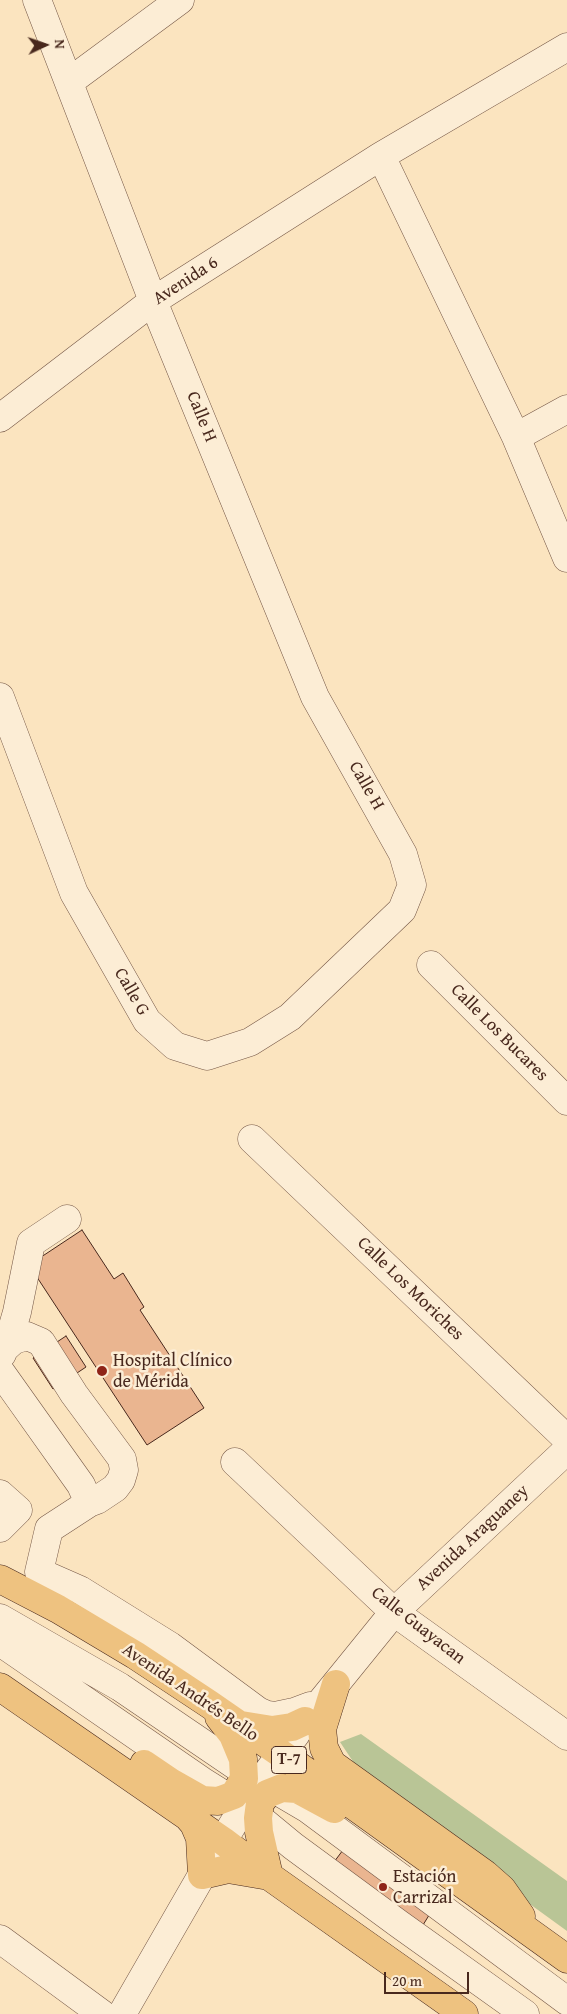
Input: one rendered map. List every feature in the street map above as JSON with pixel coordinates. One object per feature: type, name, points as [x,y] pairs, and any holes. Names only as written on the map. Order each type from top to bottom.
[{"type":"highway","name":"Avenida Andrés Bello","points":[[0,1578],[58,1608],[135,1655],[209,1704],[567,1959]]},
{"type":"highway","points":[[0,1671],[17,1679],[172,1783],[196,1797],[209,1802],[243,1808]]},
{"type":"highway","points":[[0,1687],[223,1841],[269,1876],[464,2014]]},
{"type":"highway","points":[[329,1692],[322,1729],[324,1748],[332,1764],[485,1874],[502,1889],[516,1907],[521,1926]]},
{"type":"highway","points":[[209,1704],[233,1736],[243,1759],[261,1781]]},
{"type":"highway","points":[[238,1724],[272,1730],[292,1727],[306,1721]]},
{"type":"highway","points":[[269,1876],[259,1832],[243,1808],[238,1791],[244,1779],[261,1781],[282,1788],[297,1789],[316,1799],[333,1809],[426,1876],[485,1909],[521,1926]]},
{"type":"highway","points":[[188,1817],[194,1824],[200,1838],[202,1876],[228,1869],[269,1876]]},
{"type":"street","name":"Calle H","points":[[37,0],[154,301],[315,697],[387,824]]},
{"type":"street","points":[[69,82],[180,0]]},
{"type":"street","name":"Avenida 6","points":[[0,418],[154,301],[381,156],[567,47]]},
{"type":"street","points":[[381,156],[516,438],[567,558]]},
{"type":"street","points":[[516,438],[567,409]]},
{"type":"street","name":"Calle G","points":[[0,697],[74,893],[147,1021],[176,1046],[207,1056],[250,1042],[290,1017],[402,910],[412,885],[403,854],[387,824]]},
{"type":"street","name":"Calle Los Bucares","points":[[431,965],[567,1101]]},
{"type":"street","name":"Calle Los Moriches","points":[[252,1140],[567,1439]]},
{"type":"street","points":[[67,1219],[31,1243],[17,1312],[2,1359],[81,1485],[89,1503]]},
{"type":"street","points":[[2,1359],[14,1340],[27,1336],[41,1342],[74,1394],[122,1459],[124,1470],[121,1480],[115,1488],[48,1529],[39,1572],[80,1590],[155,1637],[258,1711],[267,1715],[294,1712],[329,1692]]},
{"type":"street","name":"Avenida Araguaney","points":[[261,1781],[306,1721],[394,1612],[567,1450]]},
{"type":"street","name":"Calle Guayacan","points":[[235,1462],[394,1612],[567,1736]]},
{"type":"street","points":[[0,1494],[18,1510],[0,1528]]},
{"type":"street","points":[[0,1618],[120,1687],[261,1781],[324,1820],[567,2001]]},
{"type":"street","points":[[0,1642],[243,1808],[399,1924],[525,2014]]},
{"type":"street","points":[[122,2014],[243,1808]]},
{"type":"street","points":[[0,1939],[102,2014]]},
{"type":"green space","points":[[361,1734],[567,1881],[567,1931],[527,1902],[507,1875],[441,1829],[354,1763],[340,1742]]},
{"type":"building","points":[[82,1230],[114,1279],[123,1273],[144,1307],[140,1310],[204,1408],[147,1445],[29,1265]]},
{"type":"building","points":[[66,1336],[86,1367],[53,1389],[33,1358]]},
{"type":"building","name":"Estación Carrizal","points":[[343,1850],[431,1912],[423,1925],[334,1862]]},
{"type":"place","name":"Hospital Clínico de Mérida","points":[[102,1371]]},
{"type":"place","name":"Estación Carrizal","points":[[383,1887]]}]
